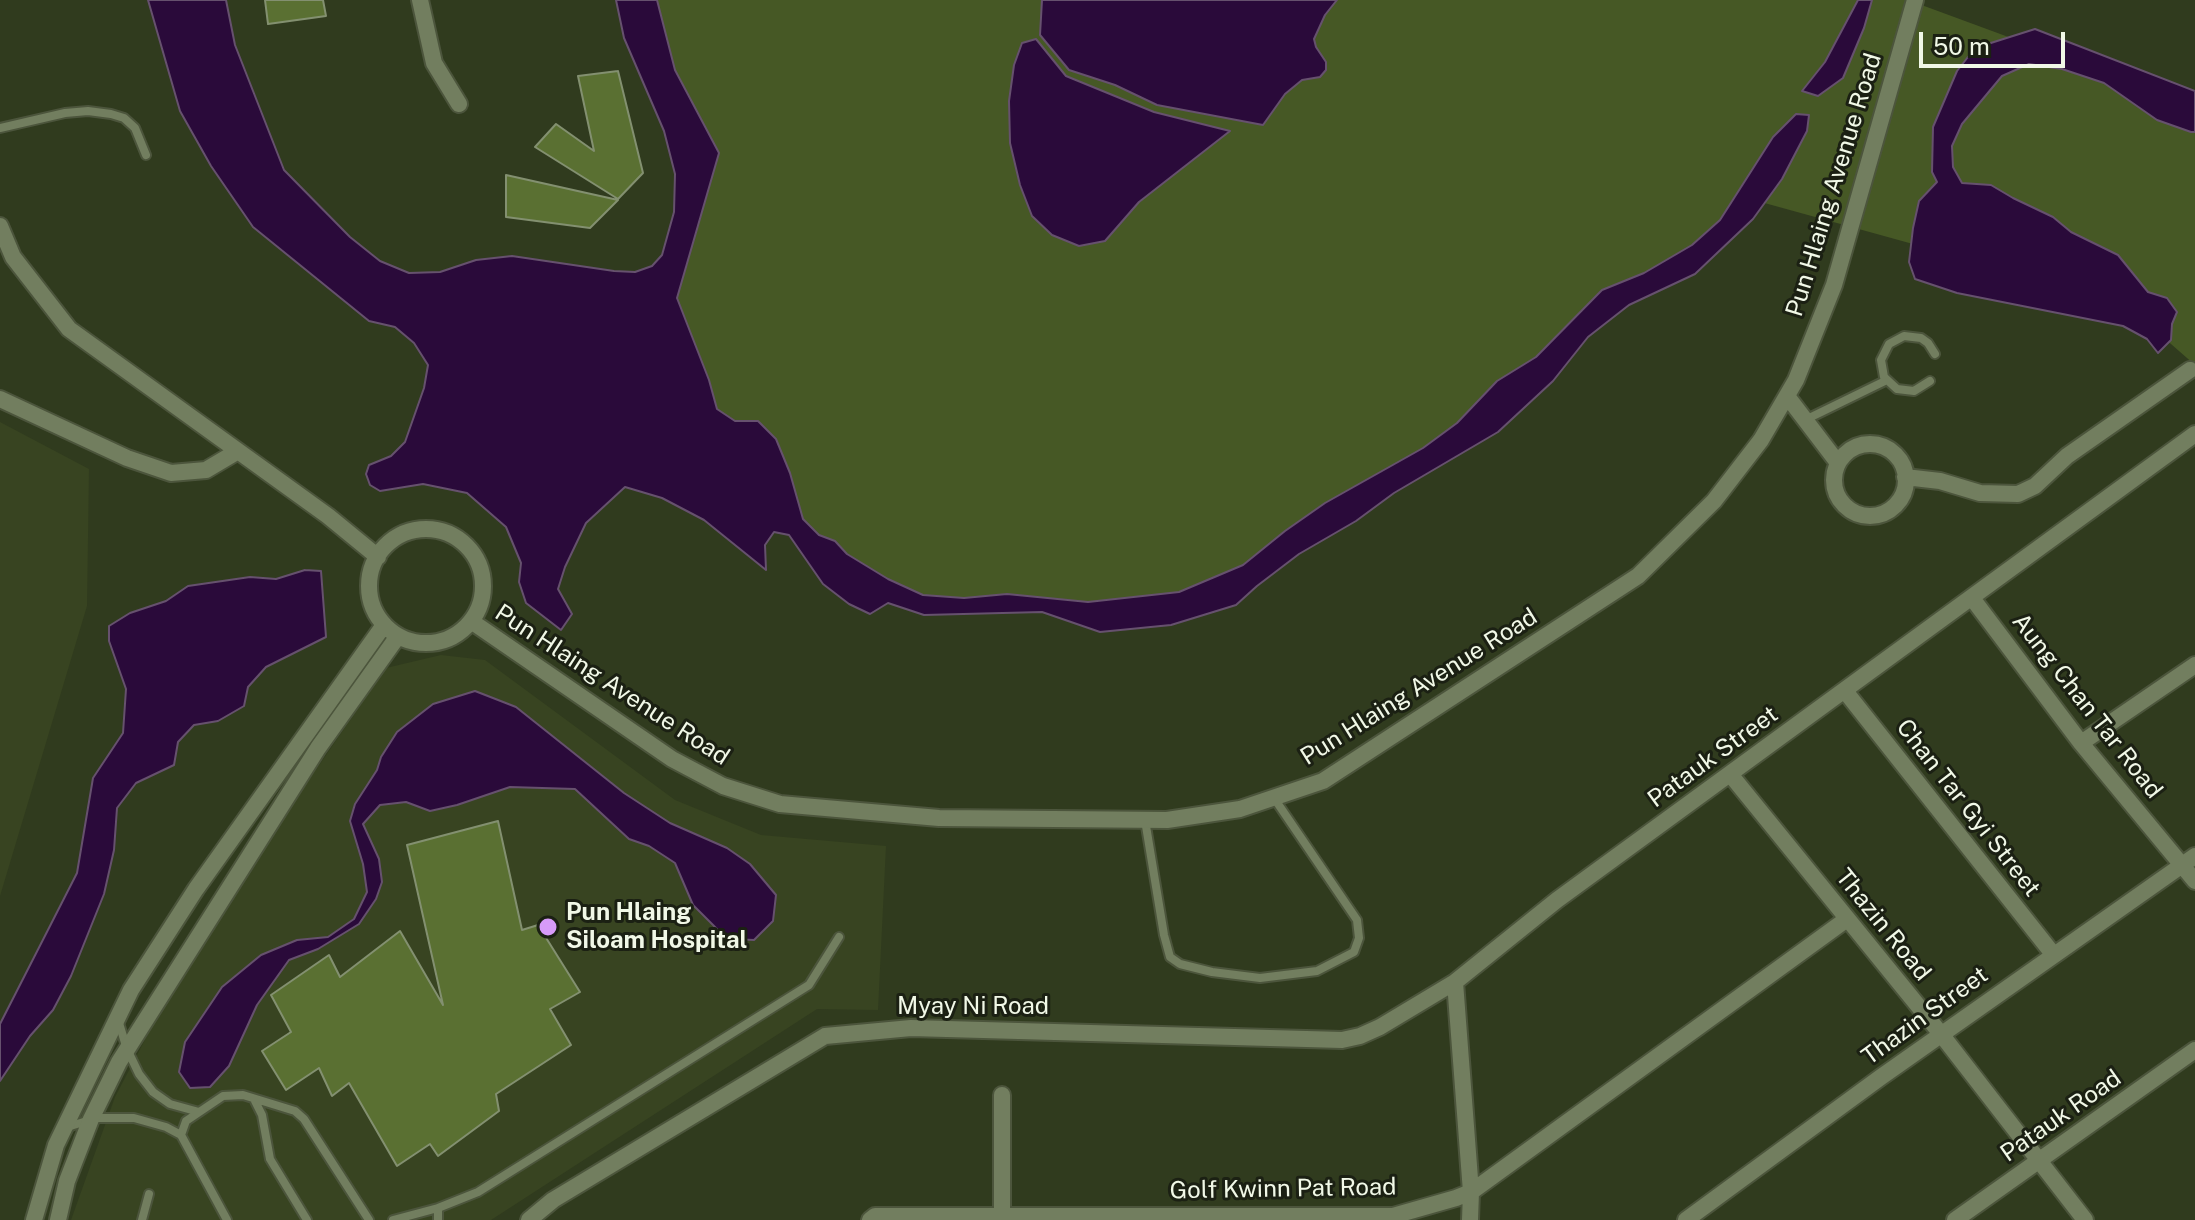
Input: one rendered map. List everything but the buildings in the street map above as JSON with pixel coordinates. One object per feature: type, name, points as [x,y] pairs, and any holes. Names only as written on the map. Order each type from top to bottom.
[{"type":"street","points":[[420,0],[434,63],[459,104]]},
{"type":"street","name":"Pun Hlaing Avenue Road","points":[[471,621],[672,759],[723,786],[780,804],[939,818],[1167,820],[1240,809],[1323,781],[1638,576],[1714,501],[1761,440],[1796,380],[1834,285],[1915,0]]},
{"type":"street","points":[[0,226],[13,257],[69,329],[328,516],[378,557]]},
{"type":"street","points":[[1905,477],[1940,481],[1980,493],[2018,494],[2035,486],[2067,456],[2190,370]]},
{"type":"street","points":[[1787,396],[1838,463]]},
{"type":"street","points":[[0,399],[127,458],[171,473],[206,470],[238,451]]},
{"type":"street","name":"Patauk Street","points":[[1455,982],[1557,900],[2195,434]]},
{"type":"street","points":[[1872,444],[1891,451],[1903,467],[1905,477],[1901,497],[1887,512],[1867,516],[1848,509],[1841,502],[1834,483],[1838,463],[1852,449],[1872,444]]},
{"type":"street","points":[[422,528],[442,530],[455,536],[476,556],[483,575],[484,587],[471,621],[455,636],[436,643],[416,643],[391,631],[376,613],[369,594],[371,570],[383,547],[399,535],[422,528]]},
{"type":"street","name":"Aung Chan Tar Road","points":[[1972,598],[2081,743],[2189,860],[2195,881]]},
{"type":"street","points":[[34,1220],[56,1145],[131,990],[196,889],[391,631]]},
{"type":"street","points":[[58,1220],[67,1181],[91,1119],[127,1049],[391,631]]},
{"type":"street","points":[[2081,743],[2195,665]]},
{"type":"street","name":"Chan Tar Gyi Street","points":[[1845,691],[2053,954]]},
{"type":"street","name":"Thazin Road","points":[[1730,774],[1941,1034],[2085,1220]]},
{"type":"street","name":"Thazin Street","points":[[1686,1220],[1941,1034],[2189,860]]},
{"type":"street","name":"Golf Kwinn Pat Road","points":[[870,1220],[875,1216],[1393,1216],[1456,1198],[1471,1192],[1847,919]]},
{"type":"street","points":[[1455,982],[1471,1192],[1470,1220]]},
{"type":"street","name":"Myay Ni Road","points":[[529,1220],[553,1200],[825,1036],[911,1028],[1342,1040],[1380,1027],[1455,982]]},
{"type":"street","name":"Patauk Road","points":[[1955,1220],[2195,1050]]},
{"type":"street","points":[[1002,1095],[1002,1218]]},
{"type":"lane","points":[[0,128],[65,113],[88,111],[111,114],[124,118],[135,128],[146,155]]},
{"type":"lane","points":[[1930,381],[1922,388],[1897,389],[1887,380],[1881,369],[1881,360],[1884,351],[1895,339],[1904,336],[1921,338],[1935,354]]},
{"type":"lane","points":[[1807,419],[1887,380]]},
{"type":"lane","points":[[1145,820],[1170,957],[1180,964],[1212,972],[1260,978],[1317,971],[1354,952],[1359,938],[1357,920],[1273,798]]},
{"type":"lane","points":[[393,1220],[438,1208],[478,1192],[809,985],[839,937]]},
{"type":"lane","points":[[117,1017],[127,1049],[139,1074],[153,1092],[170,1104],[199,1112]]},
{"type":"lane","points":[[181,1135],[186,1121],[223,1096],[232,1094],[295,1111],[304,1119],[369,1220]]},
{"type":"lane","points":[[255,1101],[262,1115],[270,1159],[307,1220]]},
{"type":"lane","points":[[64,1128],[91,1119],[134,1118],[166,1127],[181,1135],[227,1220]]},
{"type":"lane","points":[[142,1220],[149,1194]]},
{"type":"lane","points":[[438,1208],[438,1220]]},
{"type":"shaded area","points":[[148,0],[226,0],[235,45],[284,170],[350,237],[380,261],[409,273],[440,272],[476,260],[512,256],[635,272],[652,266],[662,255],[674,212],[675,174],[664,131],[624,38],[616,0],[657,0],[675,70],[719,153],[677,298],[717,409],[735,421],[758,421],[776,439],[803,519],[819,535],[835,541],[847,554],[888,579],[923,595],[964,598],[1007,594],[1088,602],[1179,592],[1243,565],[1325,503],[1423,448],[1457,423],[1497,381],[1536,357],[1602,290],[1644,273],[1692,245],[1720,220],[1773,137],[1796,114],[1809,115],[1807,131],[1782,179],[1753,219],[1695,274],[1629,305],[1588,337],[1553,381],[1498,432],[1299,554],[1236,605],[1171,625],[1100,632],[1042,612],[924,615],[888,603],[870,614],[849,604],[823,584],[789,535],[774,532],[765,545],[766,570],[704,520],[662,498],[625,487],[586,523],[565,567],[558,589],[572,614],[561,630],[526,603],[519,582],[521,563],[506,527],[467,493],[423,484],[380,491],[370,485],[366,474],[369,465],[391,456],[405,442],[424,388],[428,365],[414,343],[395,327],[369,321],[253,227],[211,166],[180,111]]},
{"type":"shaded area","points":[[640,0],[1908,0],[2195,104],[2195,365],[2123,302],[1750,199],[1701,256],[1600,317],[1484,417],[1234,586],[1116,616],[930,606],[650,447],[694,163]]},
{"type":"shaded area","points":[[1042,0],[1337,0],[1325,15],[1314,39],[1326,62],[1326,70],[1320,77],[1302,80],[1285,94],[1263,125],[1157,105],[1115,85],[1069,70],[1040,35]]},
{"type":"shaded area","points":[[1858,0],[1872,0],[1843,78],[1818,96],[1802,91],[1825,62]]},
{"type":"shaded area","points":[[2035,29],[2195,91],[2195,132],[2191,132],[2157,120],[2104,83],[2062,69],[2029,64],[2002,76],[1962,124],[1952,146],[1953,167],[1962,183],[1991,185],[2053,217],[2071,232],[2118,255],[2148,292],[2167,298],[2177,312],[2171,340],[2158,353],[2147,339],[2123,326],[1957,293],[1915,279],[1909,262],[1919,201],[1937,182],[1932,172],[1933,127],[1957,71],[1975,48]]},
{"type":"shaded area","points":[[1036,39],[1066,76],[1154,112],[1230,131],[1139,202],[1105,241],[1079,246],[1052,235],[1032,216],[1020,185],[1010,143],[1009,101],[1014,65],[1022,43]]},
{"type":"shaded area","points":[[0,422],[89,469],[87,606],[0,896]]},
{"type":"shaded area","points":[[305,570],[321,571],[326,637],[266,667],[248,687],[244,706],[218,721],[194,725],[178,742],[174,765],[136,783],[117,808],[114,850],[104,894],[71,976],[53,1010],[30,1036],[0,1081],[0,1024],[77,873],[93,778],[123,733],[126,689],[109,641],[109,626],[130,613],[166,601],[188,586],[250,577],[276,579]]},
{"type":"shaded area","name":"Pun Hlaing Siloam Hospital","points":[[441,655],[485,660],[675,800],[761,835],[886,846],[878,1010],[817,1009],[491,1220],[71,1220],[115,1097],[160,1011],[295,800],[386,668]]},
{"type":"shaded area","points":[[475,691],[516,707],[624,793],[670,823],[727,848],[750,864],[776,895],[773,921],[754,940],[732,939],[719,931],[693,905],[675,863],[649,846],[629,839],[575,789],[510,787],[430,811],[406,802],[380,805],[363,824],[379,859],[382,882],[376,899],[359,924],[318,949],[289,960],[257,1005],[229,1066],[210,1087],[190,1088],[179,1072],[185,1042],[222,987],[261,955],[297,940],[328,937],[354,919],[367,892],[363,864],[350,821],[355,804],[397,732],[433,704]]},
{"type":"place","name":"Pun Hlaing Siloam Hospital","points":[[548,927]]}]
